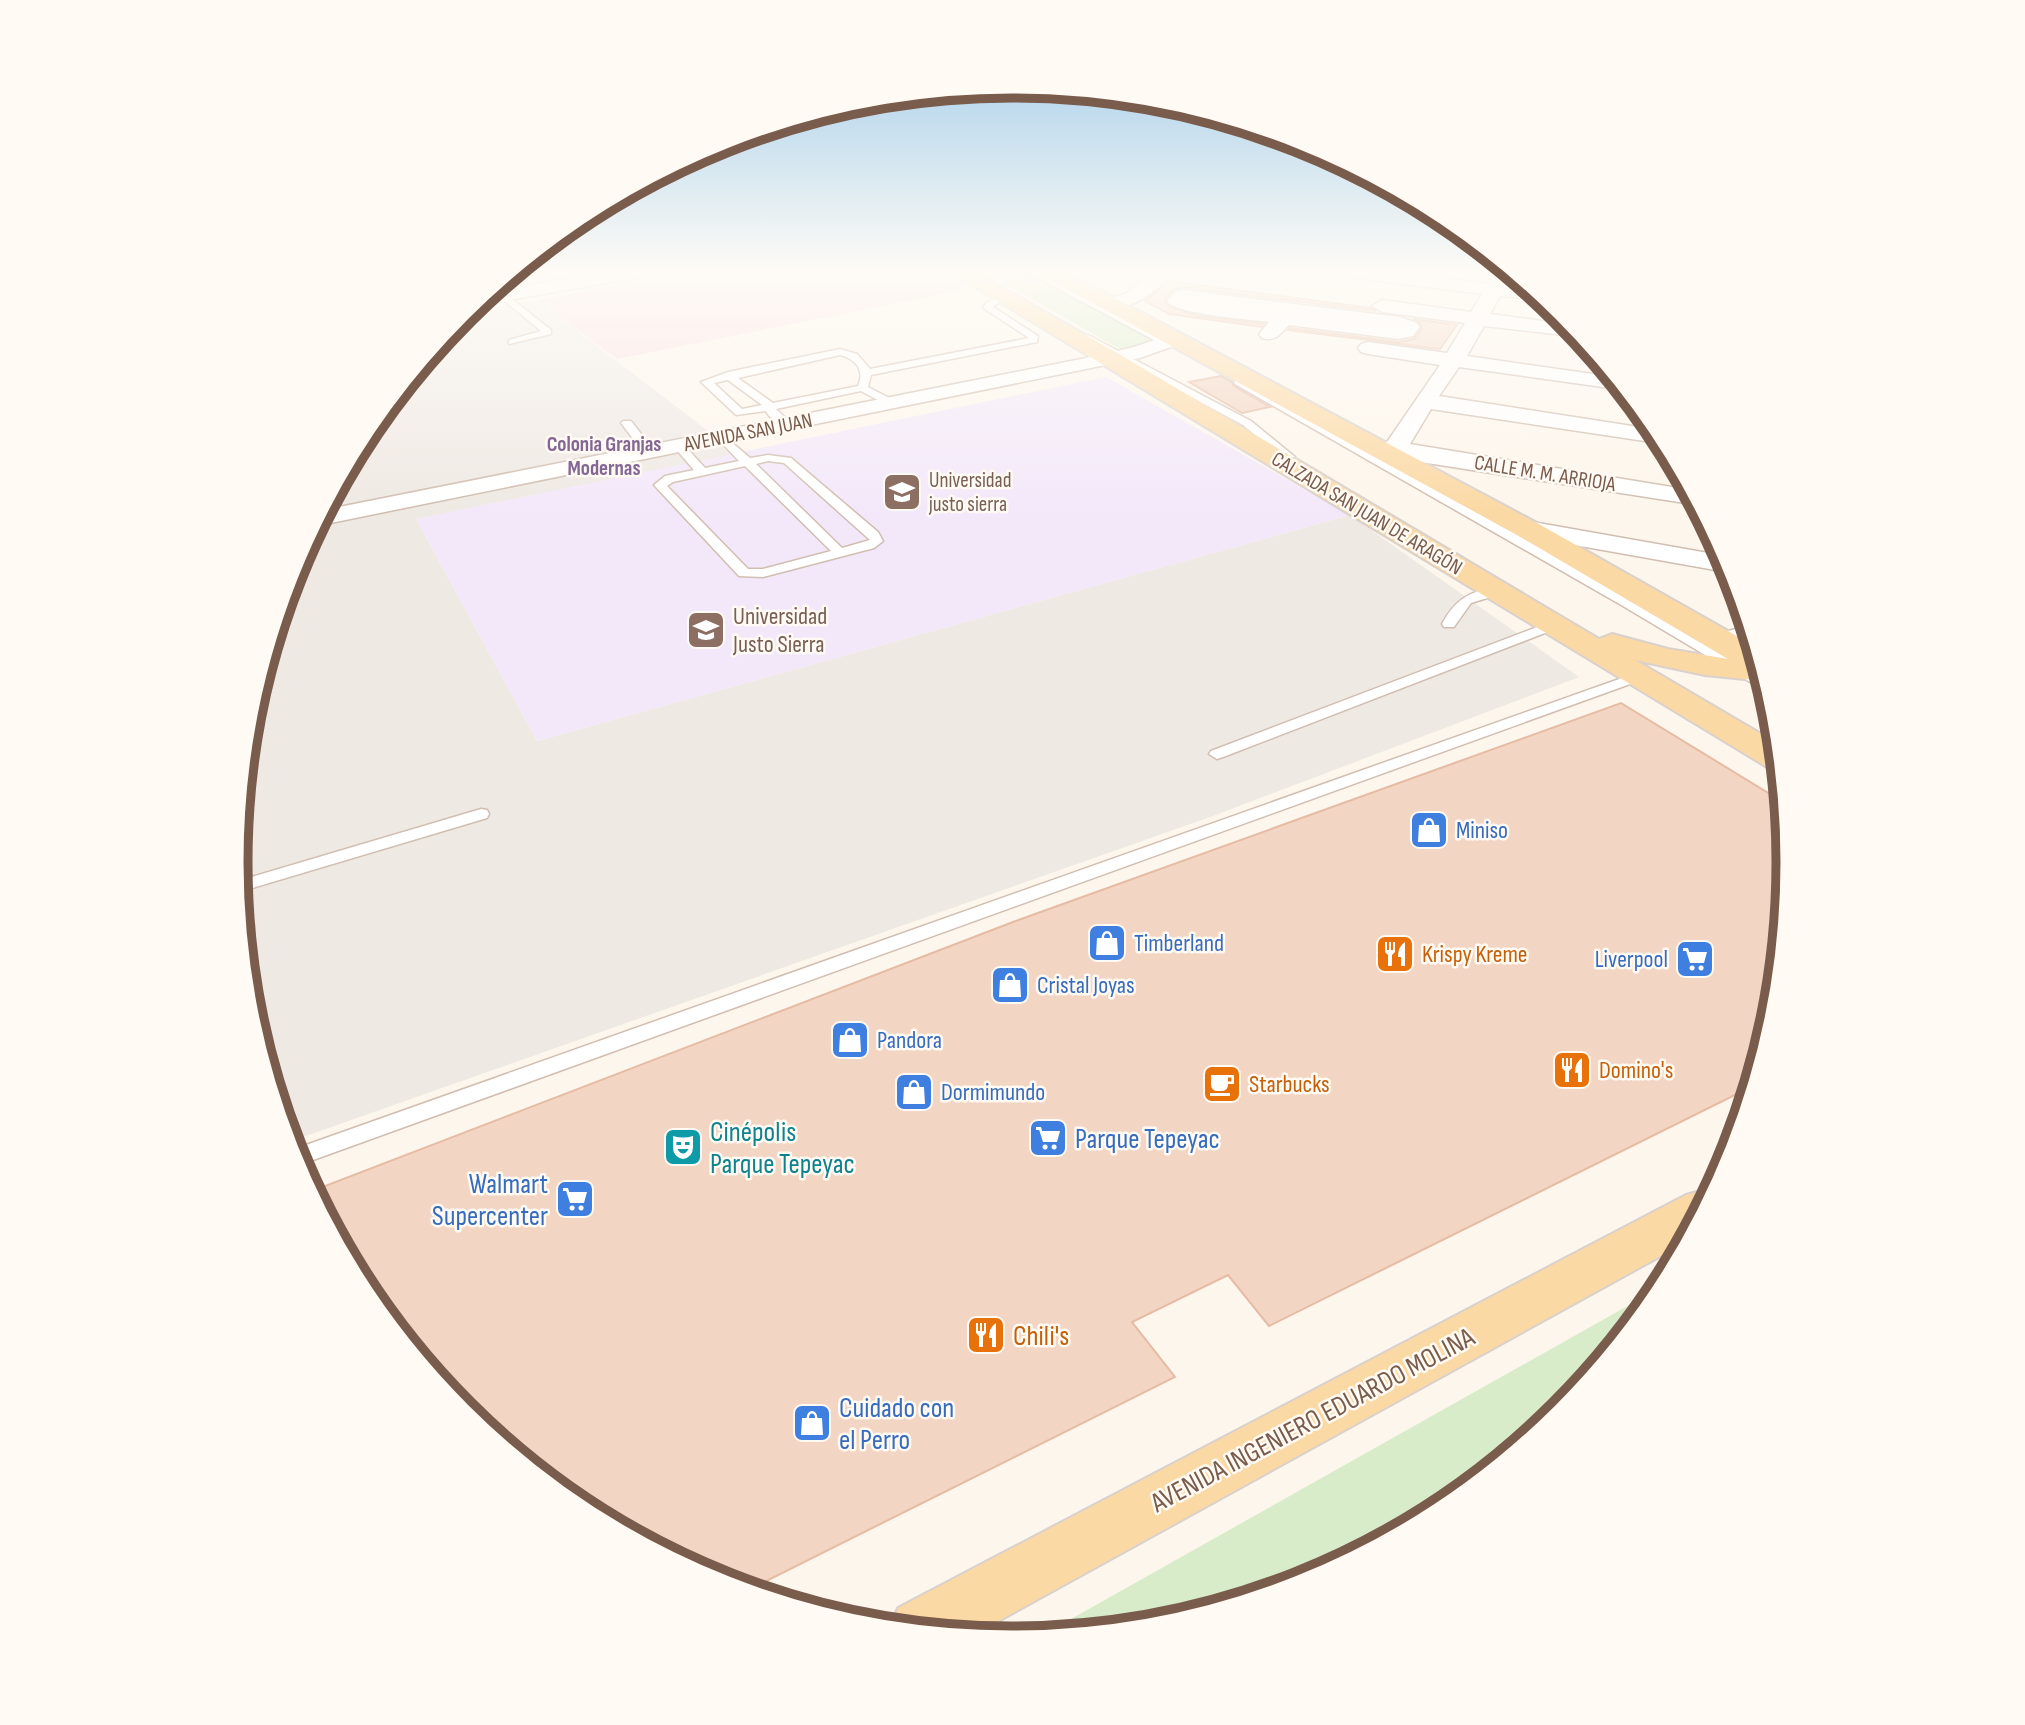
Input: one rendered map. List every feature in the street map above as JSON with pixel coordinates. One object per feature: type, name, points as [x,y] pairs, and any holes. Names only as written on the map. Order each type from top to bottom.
[{"type":"main road","name":"CALZADA SAN JUAN DE ARAGÓN","points":[[1103,350],[1237,425],[1462,571],[1769,754]]},
{"type":"main road","points":[[1186,350],[1302,413],[1389,450],[1527,529],[1737,637],[1750,663]]},
{"type":"main road","points":[[1237,425],[1302,413]]},
{"type":"main road","points":[[1462,571],[1595,637],[1647,655],[1700,666],[1752,670]]},
{"type":"main road","name":"AVENIDA INGENIERO EDUARDO MOLINA","points":[[935,1622],[1690,1217]]},
{"type":"street","name":"AVENIDA SAN JUAN","points":[[331,517],[1118,357],[1142,350]]},
{"type":"street","points":[[1395,350],[1453,361],[1607,382]]},
{"type":"street","points":[[1389,450],[1459,350]]},
{"type":"street","points":[[1424,401],[1646,436]]},
{"type":"street","name":"CALLE M. M. ARRIOJA","points":[[1389,450],[1684,496]]},
{"type":"street","points":[[1527,529],[1716,562]]},
{"type":"lane","points":[[867,373],[986,350]]},
{"type":"lane","points":[[1105,350],[1118,357]]},
{"type":"lane","points":[[862,388],[867,373],[861,362],[851,354],[839,352],[729,375],[706,383],[740,413],[862,388],[891,403]]},
{"type":"lane","points":[[729,375],[770,406],[773,414],[787,425]]},
{"type":"lane","points":[[1302,413],[1628,603],[1752,669]]},
{"type":"lane","points":[[627,423],[649,452]]},
{"type":"lane","points":[[1237,425],[1766,739]]},
{"type":"lane","points":[[722,437],[840,553]]},
{"type":"lane","points":[[679,446],[702,472]]},
{"type":"lane","points":[[774,457],[788,460],[877,538],[869,545],[840,553],[763,573],[744,573],[660,485],[664,481],[746,462],[774,457]]},
{"type":"lane","points":[[1449,624],[1459,605],[1471,595],[1494,590]]},
{"type":"lane","points":[[1217,754],[1553,625]]},
{"type":"lane","points":[[306,1154],[1639,676]]},
{"type":"lane","points":[[249,884],[481,814]]},
{"type":"shaded area","points":[[446,350],[602,350],[704,428],[731,455],[416,519],[537,741],[1350,515],[1579,677],[1213,816],[300,1138],[274,1060],[255,962],[248,862],[255,763],[274,665],[306,570],[350,480],[406,397]]},
{"type":"shaded area","points":[[604,350],[665,350],[617,359]]},
{"type":"shaded area","name":"Universidad Justo Sierra","points":[[1106,377],[1350,515],[537,741],[416,519]]},
{"type":"green space","points":[[1639,1299],[1587,1367],[1517,1437],[1478,1469],[1395,1525],[1305,1569],[1210,1601],[1162,1612],[1060,1625]]},
{"type":"building","points":[[1221,376],[1270,407],[1242,413],[1189,382]]},
{"type":"building","name":"Parque Tepeyac","points":[[1621,703],[1773,796],[1777,862],[1770,962],[1762,1012],[1741,1092],[1269,1326],[1228,1275],[1132,1322],[1175,1377],[761,1584],[720,1569],[630,1525],[547,1469],[508,1437],[438,1367],[406,1328],[350,1245],[321,1188],[1013,922]]},
{"type":"place","name":"Universidad justo sierra","points":[[902,492]]},
{"type":"place","name":"Universidad Justo Sierra","points":[[706,630]]},
{"type":"place","name":"Miniso","points":[[1429,830]]},
{"type":"place","name":"Timberland","points":[[1107,943]]},
{"type":"place","name":"Krispy Kreme","points":[[1395,954]]},
{"type":"place","name":"Liverpool","points":[[1695,959]]},
{"type":"place","name":"Cristal Joyas","points":[[1010,985]]},
{"type":"place","name":"Pandora","points":[[850,1040]]},
{"type":"place","name":"Domino's","points":[[1572,1070]]},
{"type":"place","name":"Starbucks","points":[[1222,1084]]},
{"type":"place","name":"Dormimundo","points":[[914,1092]]},
{"type":"place","name":"Parque Tepeyac","points":[[1048,1138]]},
{"type":"place","name":"Cinépolis Parque Tepeyac","points":[[683,1147]]},
{"type":"place","name":"Walmart Supercenter","points":[[575,1199]]},
{"type":"place","name":"Chili's","points":[[986,1335]]},
{"type":"place","name":"Cuidado con el Perro","points":[[812,1423]]},
{"type":"district","name":"Colonia Granjas Modernas","points":[[604,456]]}]
